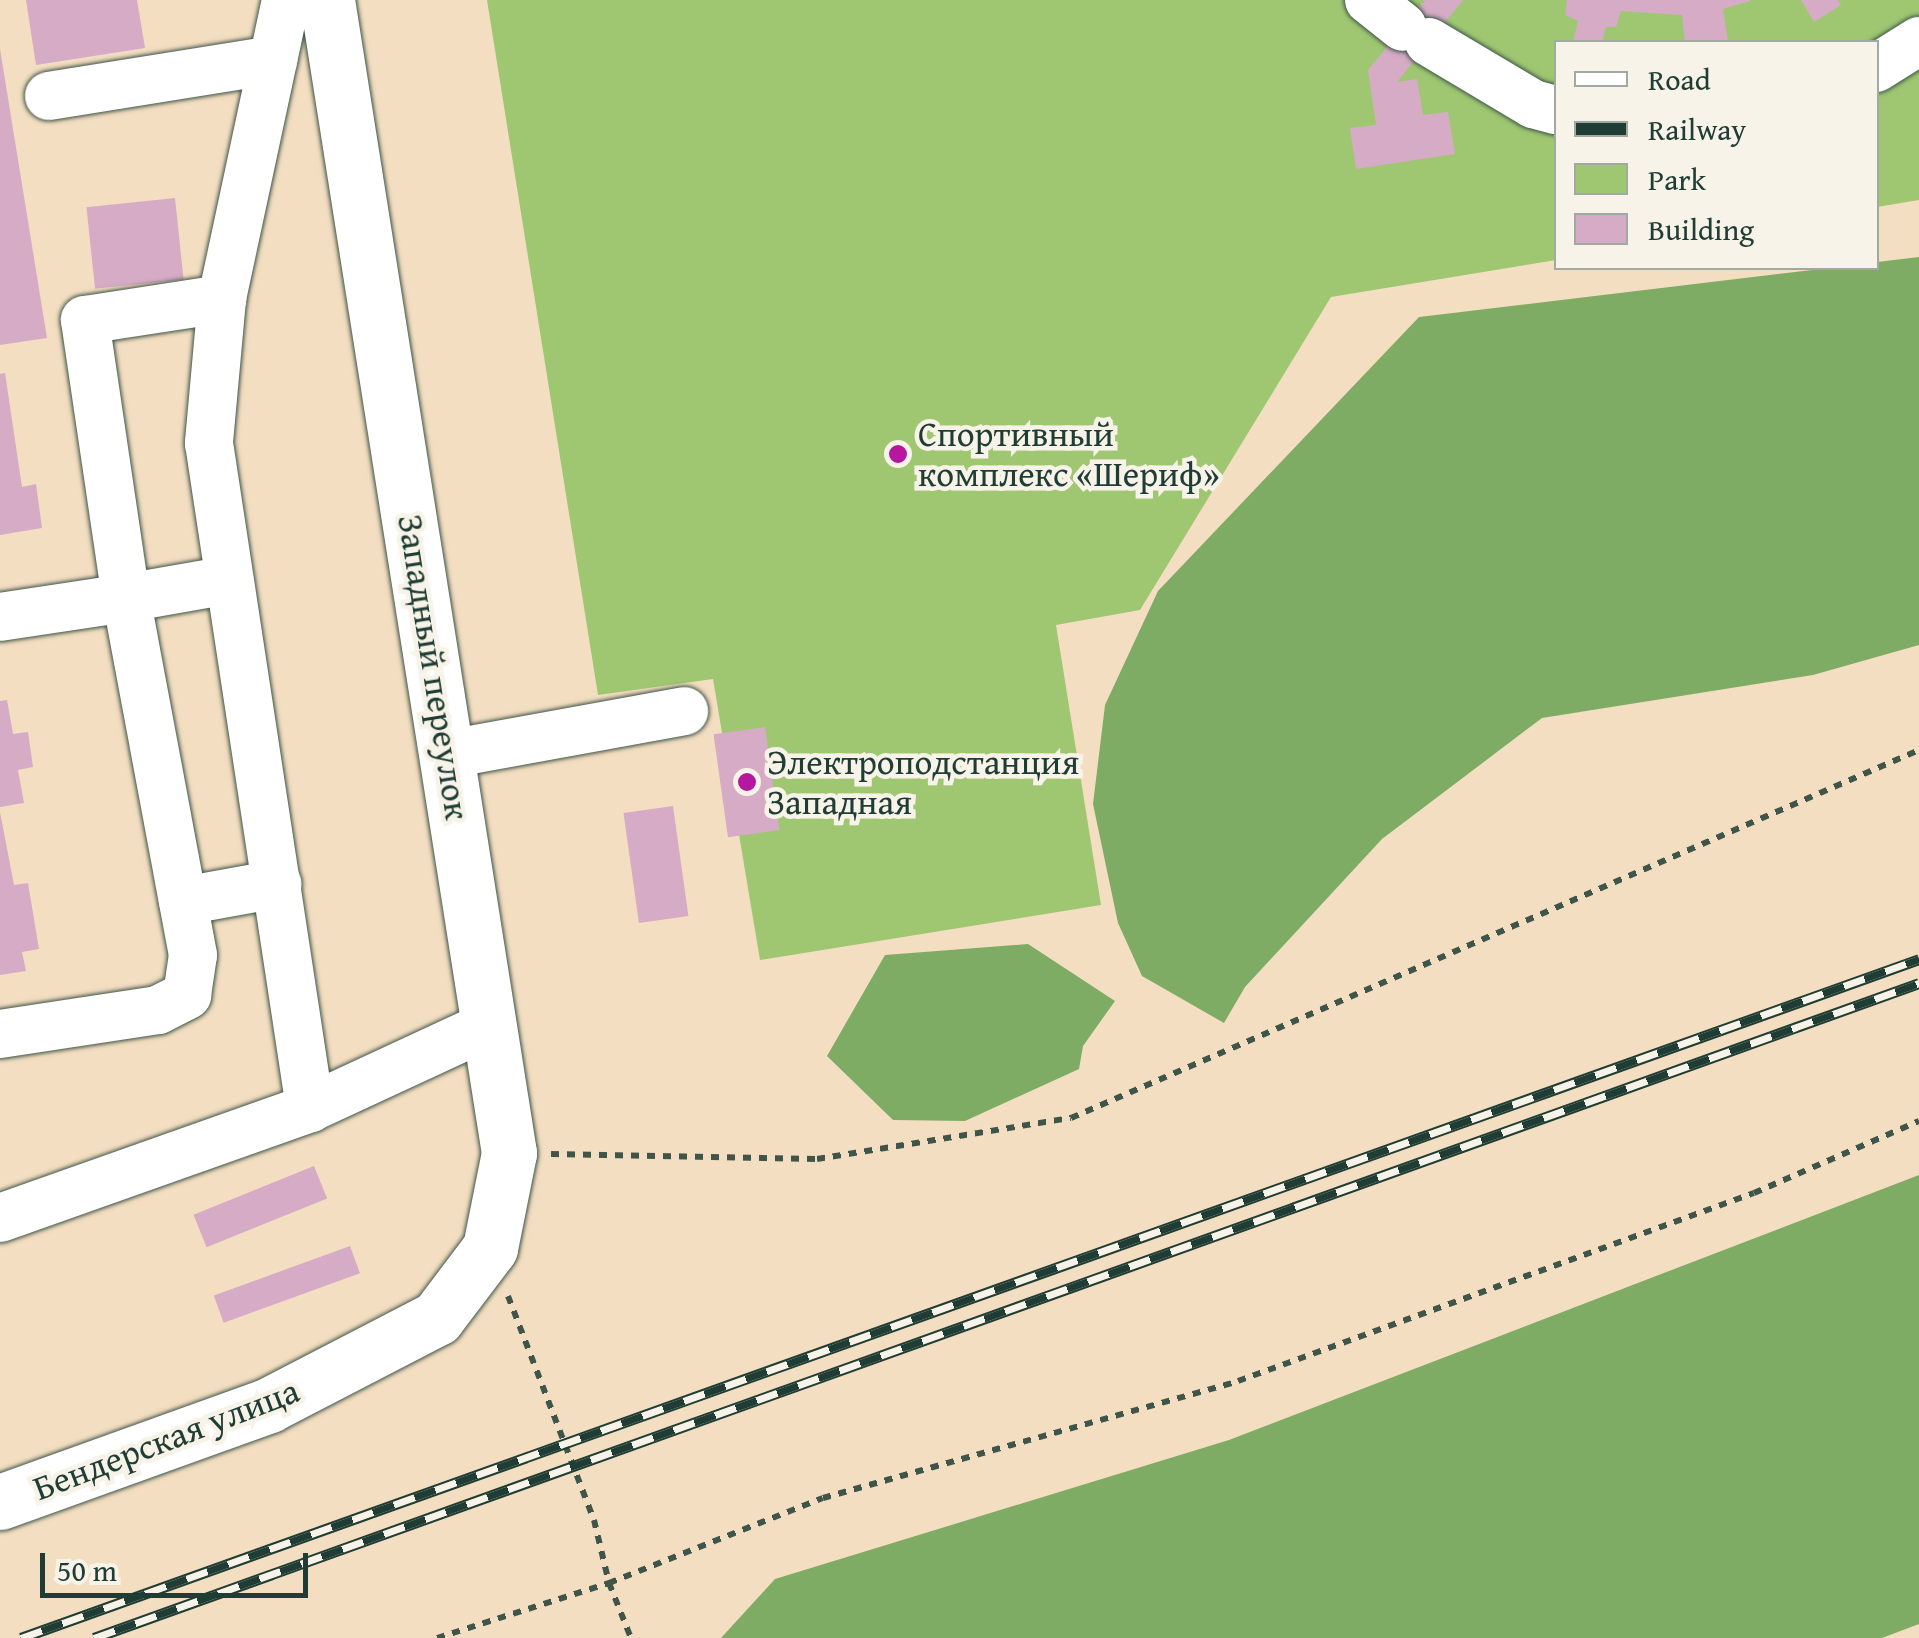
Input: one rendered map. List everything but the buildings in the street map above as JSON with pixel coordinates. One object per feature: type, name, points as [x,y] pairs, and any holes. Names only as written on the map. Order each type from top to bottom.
[{"type":"main road","name":"Западный переулок","points":[[327,0],[509,1153],[490,1248],[437,1318]]},
{"type":"main road","name":"Бендерская улица","points":[[0,1502],[270,1405],[437,1318]]},
{"type":"street","points":[[286,0],[222,298],[209,443],[310,1108]]},
{"type":"street","points":[[1401,23],[1532,104],[1554,110]]},
{"type":"street","points":[[1879,66],[1919,41]]},
{"type":"street","points":[[50,96],[273,60]]},
{"type":"street","points":[[0,1034],[158,1010],[187,995],[193,955],[126,598],[84,320],[222,298]]},
{"type":"street","points":[[0,617],[229,580]]},
{"type":"street","points":[[448,754],[684,712]]},
{"type":"street","points":[[183,901],[277,884]]},
{"type":"street","points":[[0,1218],[310,1108],[491,1024]]},
{"type":"path","points":[[509,1153],[816,1159],[1071,1118],[1919,750]]},
{"type":"path","points":[[437,1638],[610,1584],[823,1498],[1238,1382],[1754,1193],[1919,1121]]},
{"type":"path","points":[[490,1248],[594,1520],[610,1584],[630,1638]]},
{"type":"green space","name":"Спортивный комплекс «Шериф»","points":[[487,0],[1919,0],[1919,200],[1879,207],[1879,40],[1554,40],[1554,260],[1331,297],[1140,610],[1056,625],[1101,905],[760,960],[713,679],[598,695]]},
{"type":"green space","points":[[1919,257],[1919,645],[1813,675],[1542,718],[1382,839],[1245,987],[1224,1023],[1142,976],[1118,923],[1093,804],[1105,705],[1158,591],[1419,317],[1812,270],[1879,270],[1879,262]]},
{"type":"green space","points":[[1028,944],[1115,1001],[1083,1046],[1079,1069],[965,1121],[893,1120],[827,1056],[885,955]]},
{"type":"green space","points":[[1919,1175],[1919,1624],[1882,1638],[721,1638],[775,1579],[1229,1440]]},
{"type":"railway","points":[[21,1638],[1919,959]]},
{"type":"railway","points":[[94,1638],[1919,983]]},
{"type":"place","name":"Спортивный комплекс «Шериф»","points":[[898,454]]},
{"type":"place","name":"Электроподстанция Западная","points":[[747,782]]}]
